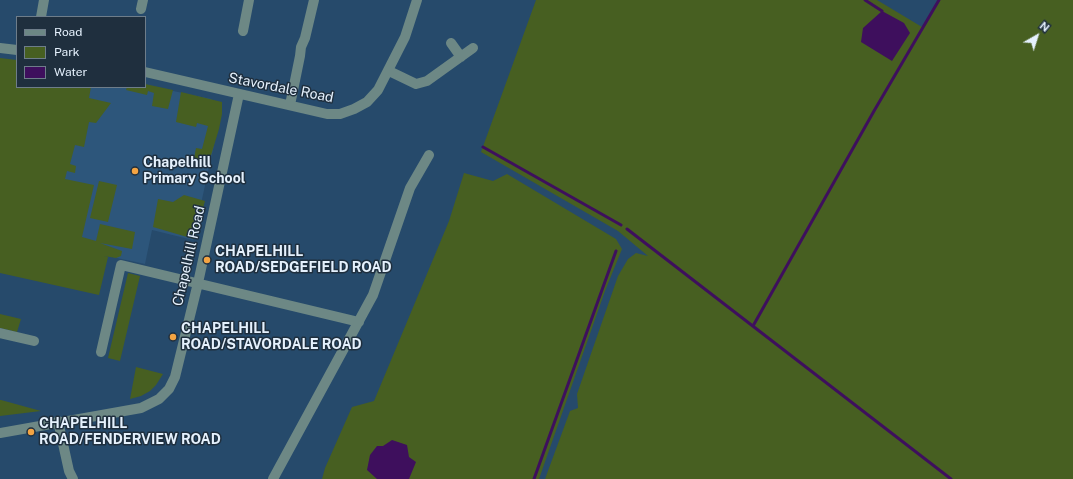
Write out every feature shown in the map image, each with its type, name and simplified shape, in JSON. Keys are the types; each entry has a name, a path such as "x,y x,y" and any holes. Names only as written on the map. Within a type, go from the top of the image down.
{"street":[{"path":"41,16 44,0"},
{"path":"243,31 249,0"},
{"path":"290,105 301,47 305,38 314,0"},
{"name":"Stavordale Road","path":"146,72 328,114 340,114 354,110 367,102 378,90 405,37 418,0"},
{"path":"451,43 461,57"},
{"path":"0,48 16,50"},
{"path":"389,71 416,84 427,81 473,48"},
{"name":"Chapelhill Road","path":"0,433 141,408 159,399 169,389 175,377 198,283 239,94"},
{"path":"273,479 373,295 410,188 429,155"},
{"path":"101,352 121,265 359,322"},
{"path":"0,333 34,341"},
{"path":"58,422 69,471 73,479"}],"shaded area":[{"name":"Chapelhill Primary School","path":"0,60 16,85 16,88 146,88 146,85 211,99 221,113 193,240 152,230 145,264 47,243"}],"green space":[{"path":"536,0 877,0 922,27 940,0 1073,0 1073,479 545,479 570,411 578,408 577,394 618,276 628,259 636,253 648,256 618,231 481,152"},
{"path":"0,58 16,60 16,88 91,88 89,98 111,103 96,123 89,122 84,147 75,145 70,164 76,166 75,173 67,171 65,179 94,185 82,237 96,241 100,224 135,232 132,249 100,243 122,251 121,256 116,258 104,256 108,257 99,295 0,273"},
{"path":"146,84 173,90 168,109 152,106 154,93 148,91 147,95 126,90 127,88 146,88"},
{"path":"181,92 222,102 222,114 219,129 209,162 194,158 196,148 202,149 208,126 197,123 196,127 176,122"},
{"path":"464,173 493,181 507,174 616,239 622,249 605,291 539,479 322,479 325,468 352,407 374,401 449,221"},
{"path":"99,181 117,185 108,222 90,218"},
{"path":"184,195 205,201 194,239 153,227 158,199 173,202"},
{"path":"128,273 140,276 120,361 108,358"},
{"path":"0,314 21,319 17,332 0,328"},
{"path":"136,367 163,374 150,391 141,396 130,399"},
{"path":"1,400 41,411 0,416"}],"water":[{"path":"882,11 904,23 910,33 892,61 861,42 863,28"},
{"path":"392,440 407,445 409,457 416,462 409,479 377,479 367,470 370,455 377,446 383,446"}],"waterway":[{"path":"865,0 882,11"},
{"path":"753,326 874,111 939,0"},
{"path":"483,147 621,225"},
{"path":"627,229 951,479"},
{"path":"534,479 616,251"}],"place":[{"name":"Chapelhill Primary School","path":"135,171"},
{"name":"CHAPELHILL ROAD/SEDGEFIELD ROAD","path":"207,260"},
{"name":"CHAPELHILL ROAD/STAVORDALE ROAD","path":"173,337"},
{"name":"CHAPELHILL ROAD/FENDERVIEW ROAD","path":"31,432"}]}
